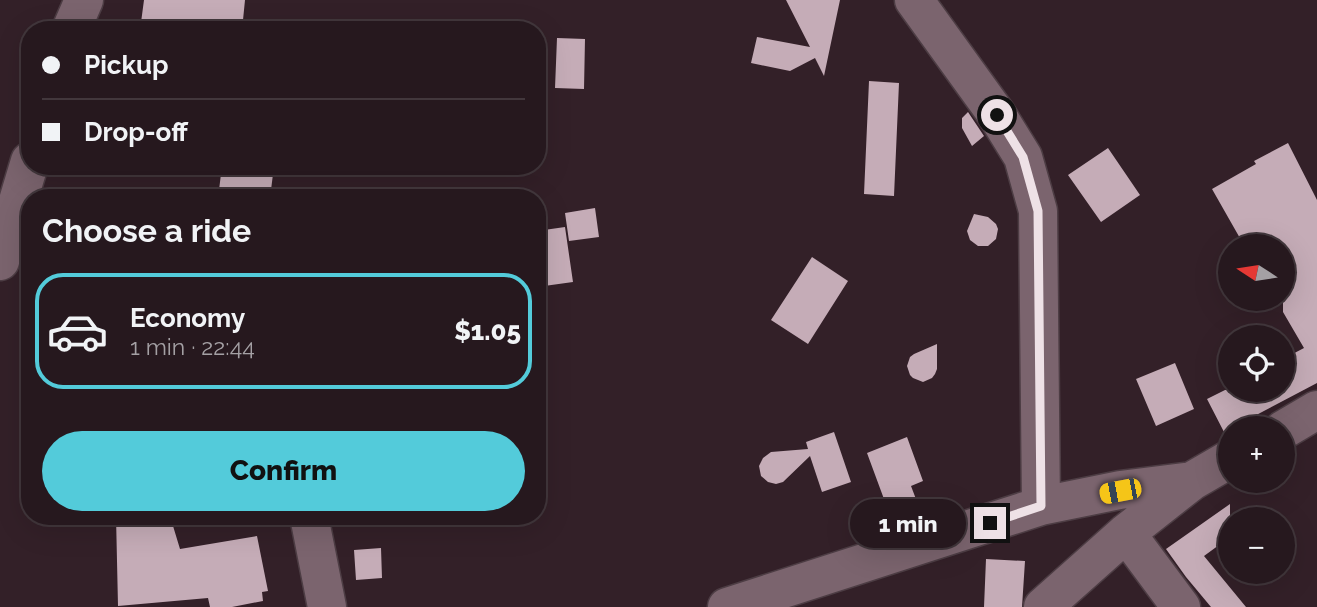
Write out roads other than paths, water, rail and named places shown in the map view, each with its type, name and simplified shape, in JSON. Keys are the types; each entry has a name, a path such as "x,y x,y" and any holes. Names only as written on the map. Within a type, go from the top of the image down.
{"street":[{"path":"75,21 84,0"},
{"path":"914,0 997,115 1023,157 1038,211 1041,506"},
{"path":"0,261 21,191"},
{"path":"1295,423 1317,410"},
{"path":"1042,607 1126,533 1192,481 1218,466"},
{"path":"727,607 1041,506 1192,481"},
{"path":"311,525 327,607"},
{"path":"1126,533 1181,607"}]}
